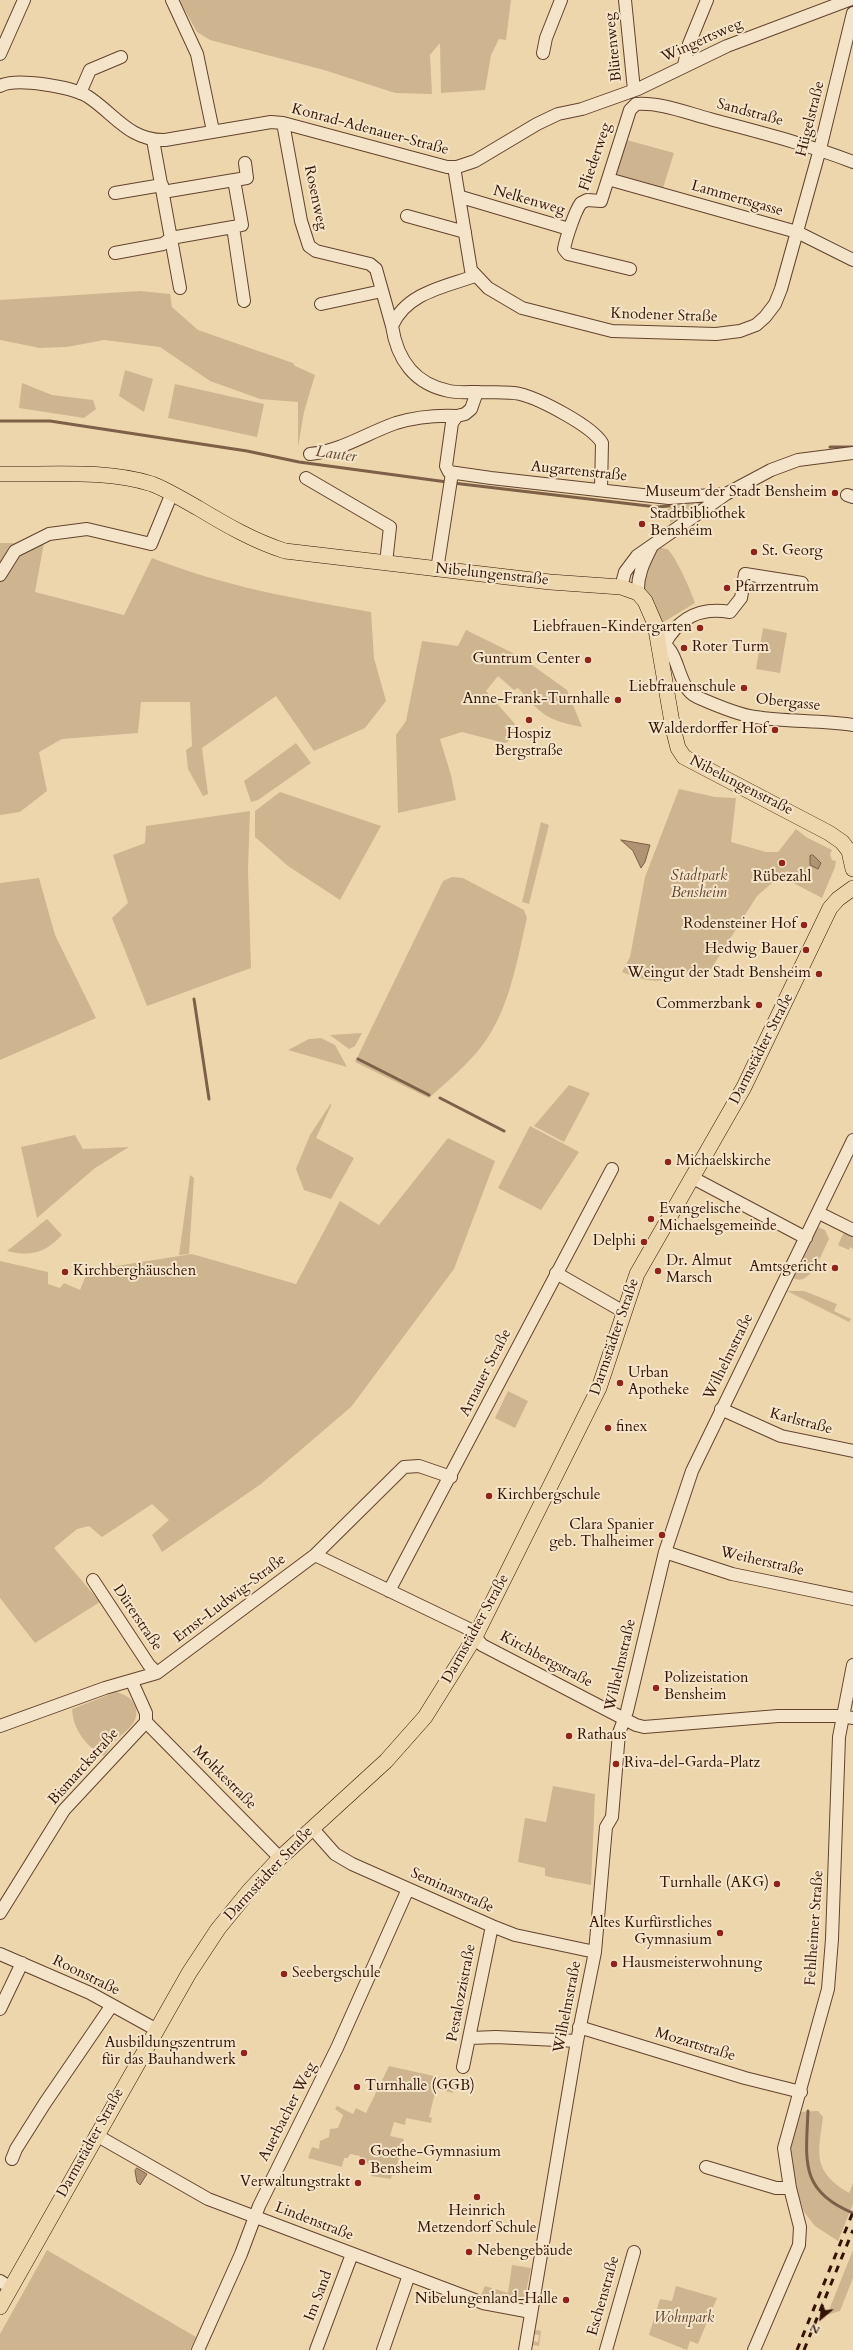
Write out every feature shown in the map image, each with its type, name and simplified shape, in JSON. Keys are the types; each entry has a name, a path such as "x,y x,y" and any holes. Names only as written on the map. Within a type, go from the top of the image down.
{"main road":[{"name":"Nibelungenstraße","path":"0,474 92,475 152,484 172,493 265,544 303,554 550,582 621,587 638,593 645,601 662,645 673,728 678,748 684,756 829,832 852,853 853,869"},
{"name":"Darmstädter Straße","path":"0,2307 5,2284 96,2135 189,1973 218,1929 280,1858 386,1761 425,1717 475,1637 599,1388 637,1274 747,1081 830,908 838,898 853,888"}],"street":[{"path":"0,54 24,0"},
{"path":"172,0 197,54 213,131"},
{"path":"543,53 546,38 561,0"},
{"name":"Blütenweg","path":"625,0 634,90"},
{"path":"684,65 689,44 707,0"},
{"name":"Wingertsweg","path":"568,111 582,109 634,90 684,65 727,46 849,0"},
{"name":"Hügelstraße","path":"797,232 820,149 853,13"},
{"path":"80,93 90,70 121,57"},
{"name":"Konrad-Adenauer-Straße","path":"1,81 27,82 80,93 93,100 131,132 153,140 165,140 271,122 283,123 447,168 475,161 537,124 568,111"},
{"name":"Sandstraße","path":"636,104 653,104 820,149 853,162"},
{"name":"Fliederweg","path":"569,229 573,225 581,203 587,200 601,202 630,110 636,104"},
{"name":"Rosenweg","path":"283,123 302,221 309,246 316,251 370,264 376,269 405,365 415,376 427,383 449,391 521,394 569,416 596,436 602,443 601,489"},
{"path":"153,140 180,288"},
{"path":"116,193 248,178 245,163"},
{"path":"392,326 402,308 416,298 474,276 469,264 461,197 454,167"},
{"name":"Lammertsgasse","path":"608,179 797,232 853,260"},
{"path":"115,253 163,244 170,238 242,225 234,180"},
{"name":"Nelkenweg","path":"461,197 569,229 565,252 630,269"},
{"path":"407,216 464,232"},
{"path":"233,227 244,301"},
{"name":"Knodener Straße","path":"474,276 488,288 522,308 602,329 727,334 756,325 773,308 781,289 797,232"},
{"path":"320,304 382,291"},
{"path":"310,454 327,452 395,424 421,417 457,416 465,414 471,409 473,392"},
{"path":"437,570 451,479 446,466 450,430 452,423 457,416"},
{"path":"621,587 625,572 636,556 726,494 771,470 798,460 853,453"},
{"path":"306,478 390,527 386,563"},
{"name":"Augartenstraße","path":"451,479 601,489 670,498 726,494"},
{"path":"0,576 15,551 50,534 87,529 151,544 172,493"},
{"path":"638,593 637,580 641,567 652,545"},
{"path":"662,645 669,636 696,613 714,610 730,612 741,598 745,574 802,583"},
{"name":"Obergasse","path":"662,645 673,654 681,679 690,694 753,717 853,725"},
{"name":"Wilhelmstraße","path":"526,2350 531,2312 579,2027 595,1952 606,1826 612,1817 619,1733 624,1720 665,1552 692,1471 819,1213 853,1140"},
{"name":"Arnauer Straße","path":"389,1591 451,1477 556,1273 612,1169"},
{"path":"693,1178 806,1238"},
{"path":"819,1213 853,1230"},
{"path":"556,1273 624,1312"},
{"name":"Karlstraße","path":"722,1409 767,1431 781,1436 853,1451"},
{"name":"Ernst-Ludwig-Straße","path":"0,1726 106,1688 132,1682 157,1673 315,1555 404,1467 411,1465 427,1468 451,1477"},
{"name":"Weiherstraße","path":"665,1552 732,1574 853,1599"},
{"name":"Kirchbergstraße","path":"315,1555 469,1629 482,1645 624,1720 644,1727 778,1716 847,1717"},
{"name":"Dürerstraße","path":"92,1580 149,1665 157,1673"},
{"name":"Fehlheimer Straße","path":"754,2350 799,2245 800,2227 790,2188 784,2148 801,2092 828,1989 832,1940 838,1760 847,1717 853,1665"},
{"path":"132,1682 146,1713 146,1722"},
{"name":"Moltkestraße","path":"146,1722 280,1858"},
{"name":"Bismarckstraße","path":"0,1913 64,1810 146,1722"},
{"name":"Seminarstraße","path":"312,1828 335,1854 352,1864 492,1926 515,1935 595,1952"},
{"name":"Auerbacher Weg","path":"198,2350 241,2254 255,2217 337,2048 408,1889"},
{"name":"Pestalozzistraße","path":"463,2067 492,1926"},
{"name":"Roonstraße","path":"0,1954 112,2005 157,2030"},
{"path":"0,2009 22,1963"},
{"path":"12,2159 16,2149 45,2103 112,2005"},
{"name":"Mozartstraße","path":"579,2027 745,2078 801,2092"},
{"path":"470,2038 496,2037 577,2041"},
{"name":"Lindenstraße","path":"96,2135 208,2199 483,2303 531,2312"},
{"path":"706,2167 776,2188 790,2188"},
{"name":"Eschenstraße","path":"606,2350 634,2252"},
{"name":"Im Sand","path":"316,2350 352,2254"},
{"path":"383,2350 409,2275"}],"green space":[{"path":"179,0 511,0 506,40 499,39 491,55 485,90 441,93 440,43 430,55 432,94 395,93 324,70 210,40 197,32"},
{"path":"623,139 674,153 663,188 615,175"},
{"path":"140,291 170,294 172,307 198,330 293,363 295,366 315,375 304,412 298,447 298,402 260,399 210,381 160,347 104,340 67,347 40,348 0,340 0,300"},
{"path":"125,370 153,379 144,412 119,396"},
{"path":"22,383 52,395 93,400 96,409 84,418 19,408"},
{"path":"175,384 264,404 257,437 168,418"},
{"path":"711,497 686,513 686,502"},
{"path":"685,502 684,514 670,523 670,512 660,513 670,508 669,503"},
{"path":"0,543 44,543 35,592 124,615 152,558 179,568 260,591 371,612 374,658 386,701 365,728 314,751 276,696 202,748 208,794 203,796 188,769 186,750 192,746 190,702 141,702 138,733 62,739 39,752 47,791 20,812 0,815"},
{"path":"657,547 667,549 670,552 679,566 695,603 662,623 642,582 644,565"},
{"path":"763,628 787,633 780,673 756,669"},
{"path":"466,630 521,657 567,690 582,727 552,719 539,710 518,688 514,690 498,676 486,691 515,724 508,742 504,743 462,732 440,739 451,775 456,800 398,813 396,735 406,721 422,641 458,646"},
{"path":"296,743 311,763 258,800 251,802 244,781"},
{"name":"Stadtpark Bensheim","path":"679,789 715,797 736,798 731,842 766,852 778,852 796,829 806,837 832,850 830,854 832,860 836,861 822,898 780,876 757,896 706,977 691,970 665,980 649,980 622,972 630,957 645,877"},
{"path":"280,792 381,826 340,900 288,866 255,837 255,811"},
{"path":"250,811 248,870 251,968 147,1006 112,918 128,903 113,855 145,843 146,826"},
{"path":"541,822 549,825 529,904 522,902"},
{"path":"452,877 463,878 524,910 527,918 509,992 490,1034 477,1052 462,1068 429,1098 355,1062 443,881"},
{"path":"39,878 55,935 96,1018 0,1060 0,883"},
{"path":"362,1033 355,1046 349,1049 330,1035"},
{"path":"321,1038 335,1045 347,1067 288,1050 309,1039"},
{"path":"569,1085 590,1093 564,1142 534,1126"},
{"path":"331,1103 316,1138 354,1158 331,1199 304,1190 296,1169 310,1135"},
{"path":"530,1126 579,1152 541,1210 498,1188"},
{"path":"75,1135 83,1149 129,1147 95,1168 37,1218 21,1147"},
{"path":"448,1138 495,1161 454,1269 351,1407 261,1484 162,1552 152,1535 169,1520 152,1504 102,1537 89,1526 77,1529 54,1548 100,1602 35,1643 0,1598 0,1261 48,1272 48,1284 60,1288 64,1283 80,1290 86,1275 103,1268 192,1254 296,1284 340,1201 379,1225"},
{"path":"190,1175 194,1178 189,1254 179,1255"},
{"path":"47,1219 62,1235 50,1246 37,1252 23,1254 7,1251"},
{"path":"818,1227 825,1230 829,1239 815,1268 810,1274 798,1280 792,1277 813,1233"},
{"path":"848,1233 853,1236 853,1249 850,1247 849,1250 838,1245 843,1234"},
{"path":"787,1291 804,1291 837,1304 834,1311 851,1319 849,1322"},
{"path":"508,1391 528,1401 515,1428 495,1418"},
{"path":"116,1692 125,1695 132,1701 135,1706 135,1719 133,1724 115,1741 104,1756 92,1748 82,1737 75,1724 72,1709"},
{"path":"553,1786 595,1794 591,1885 545,1876 545,1868 518,1862 525,1818 546,1822"},
{"path":"389,2066 456,2081 453,2093 436,2089 429,2117 432,2118 431,2123 406,2118 405,2125 394,2122 390,2136 404,2139 394,2176 392,2175 391,2179 371,2176 373,2165 359,2161 360,2156 350,2154 348,2158 344,2158 342,2167 308,2158 312,2147 319,2149 320,2141 329,2137 330,2129 338,2128 343,2115 335,2109 337,2106 353,2114 356,2108 366,2113"},
{"path":"818,2111 823,2117 819,2152 823,2169 837,2185 849,2193 853,2183 853,2204 838,2241 815,2226 804,2212 798,2193 789,2148 799,2112"},
{"path":"47,2250 196,2337 190,2350 0,2350 0,2334"},
{"path":"853,2250 853,2278 840,2311 827,2315"},
{"path":"512,2265 531,2268 525,2296 516,2302 481,2295 485,2286 508,2293"},
{"name":"Wohnpark","path":"676,2286 717,2298 698,2344 690,2341 687,2350 649,2335 660,2299 672,2301"},
{"path":"534,2331 541,2331 539,2346 532,2345 533,2341 538,2342 539,2335 534,2334"}],"shaded area":[{"path":"621,840 650,845 645,862 641,868 633,851"},
{"path":"813,855 821,863 818,869 810,865 810,856"},
{"path":"137,2168 147,2174 140,2185 137,2182 135,2171"}],"waterway":[{"name":"Lauter","path":"0,421 50,421 247,451 299,462 447,482"},
{"name":"Lauter","path":"830,447 853,447"},
{"name":"Lauter","path":"453,483 657,507 669,506"},
{"path":"194,999 209,1099"},
{"path":"358,1059 429,1095"},
{"path":"440,1098 504,1131"},
{"path":"808,2111 807,2159 815,2184 823,2195 835,2204 853,2213"}],"railway":[{"path":"797,2350 853,2212"},
{"path":"804,2350 853,2230"}],"place":[{"name":"Museum der Stadt Bensheim","path":"835,493"},
{"name":"Stadtbibliothek Bensheim","path":"642,524"},
{"name":"St. Georg","path":"754,552"},
{"name":"Pfarrzentrum","path":"727,588"},
{"name":"Liebfrauen-Kindergarten","path":"700,628"},
{"name":"Roter Turm","path":"684,648"},
{"name":"Guntrum Center","path":"588,660"},
{"name":"Liebfrauenschule","path":"744,688"},
{"name":"Anne-Frank-Turnhalle","path":"618,700"},
{"name":"Hospiz Bergstraße","path":"529,720"},
{"name":"Walderdorffer Hof","path":"775,730"},
{"name":"Rübezahl","path":"782,863"},
{"name":"Rodensteiner Hof","path":"804,925"},
{"name":"Hedwig Bauer","path":"806,950"},
{"name":"Weingut der Stadt Bensheim","path":"819,974"},
{"name":"Commerzbank","path":"759,1005"},
{"name":"Michaelskirche","path":"668,1162"},
{"name":"Evangelische Michaelsgemeinde","path":"651,1219"},
{"name":"Delphi","path":"644,1242"},
{"name":"Amtsgericht","path":"835,1268"},
{"name":"Dr. Almut Marsch","path":"658,1271"},
{"name":"Kirchberghäuschen","path":"65,1272"},
{"name":"Urban Apotheke","path":"620,1383"},
{"name":"finex","path":"608,1428"},
{"name":"Kirchbergschule","path":"489,1496"},
{"name":"Clara Spanier geb. Thalheimer","path":"662,1535"},
{"name":"Polizeistation Bensheim","path":"656,1688"},
{"name":"Rathaus","path":"569,1736"},
{"name":"Riva-del-Garda-Platz","path":"616,1764"},
{"name":"Turnhalle (AKG)","path":"777,1884"},
{"name":"Altes Kurfürstliches Gymnasium","path":"720,1933"},
{"name":"Hausmeisterwohnung","path":"614,1964"},
{"name":"Seebergschule","path":"284,1974"},
{"name":"Ausbildungszentrum für das Bauhandwerk","path":"244,2053"},
{"name":"Turnhalle (GGB)","path":"357,2087"},
{"name":"Goethe-Gymnasium Bensheim","path":"362,2162"},
{"name":"Verwaltungstrakt","path":"358,2183"},
{"name":"Heinrich Metzendorf Schule","path":"477,2197"},
{"name":"Nebengebäude","path":"469,2252"},
{"name":"Nibelungenland-Halle","path":"566,2300"}]}
